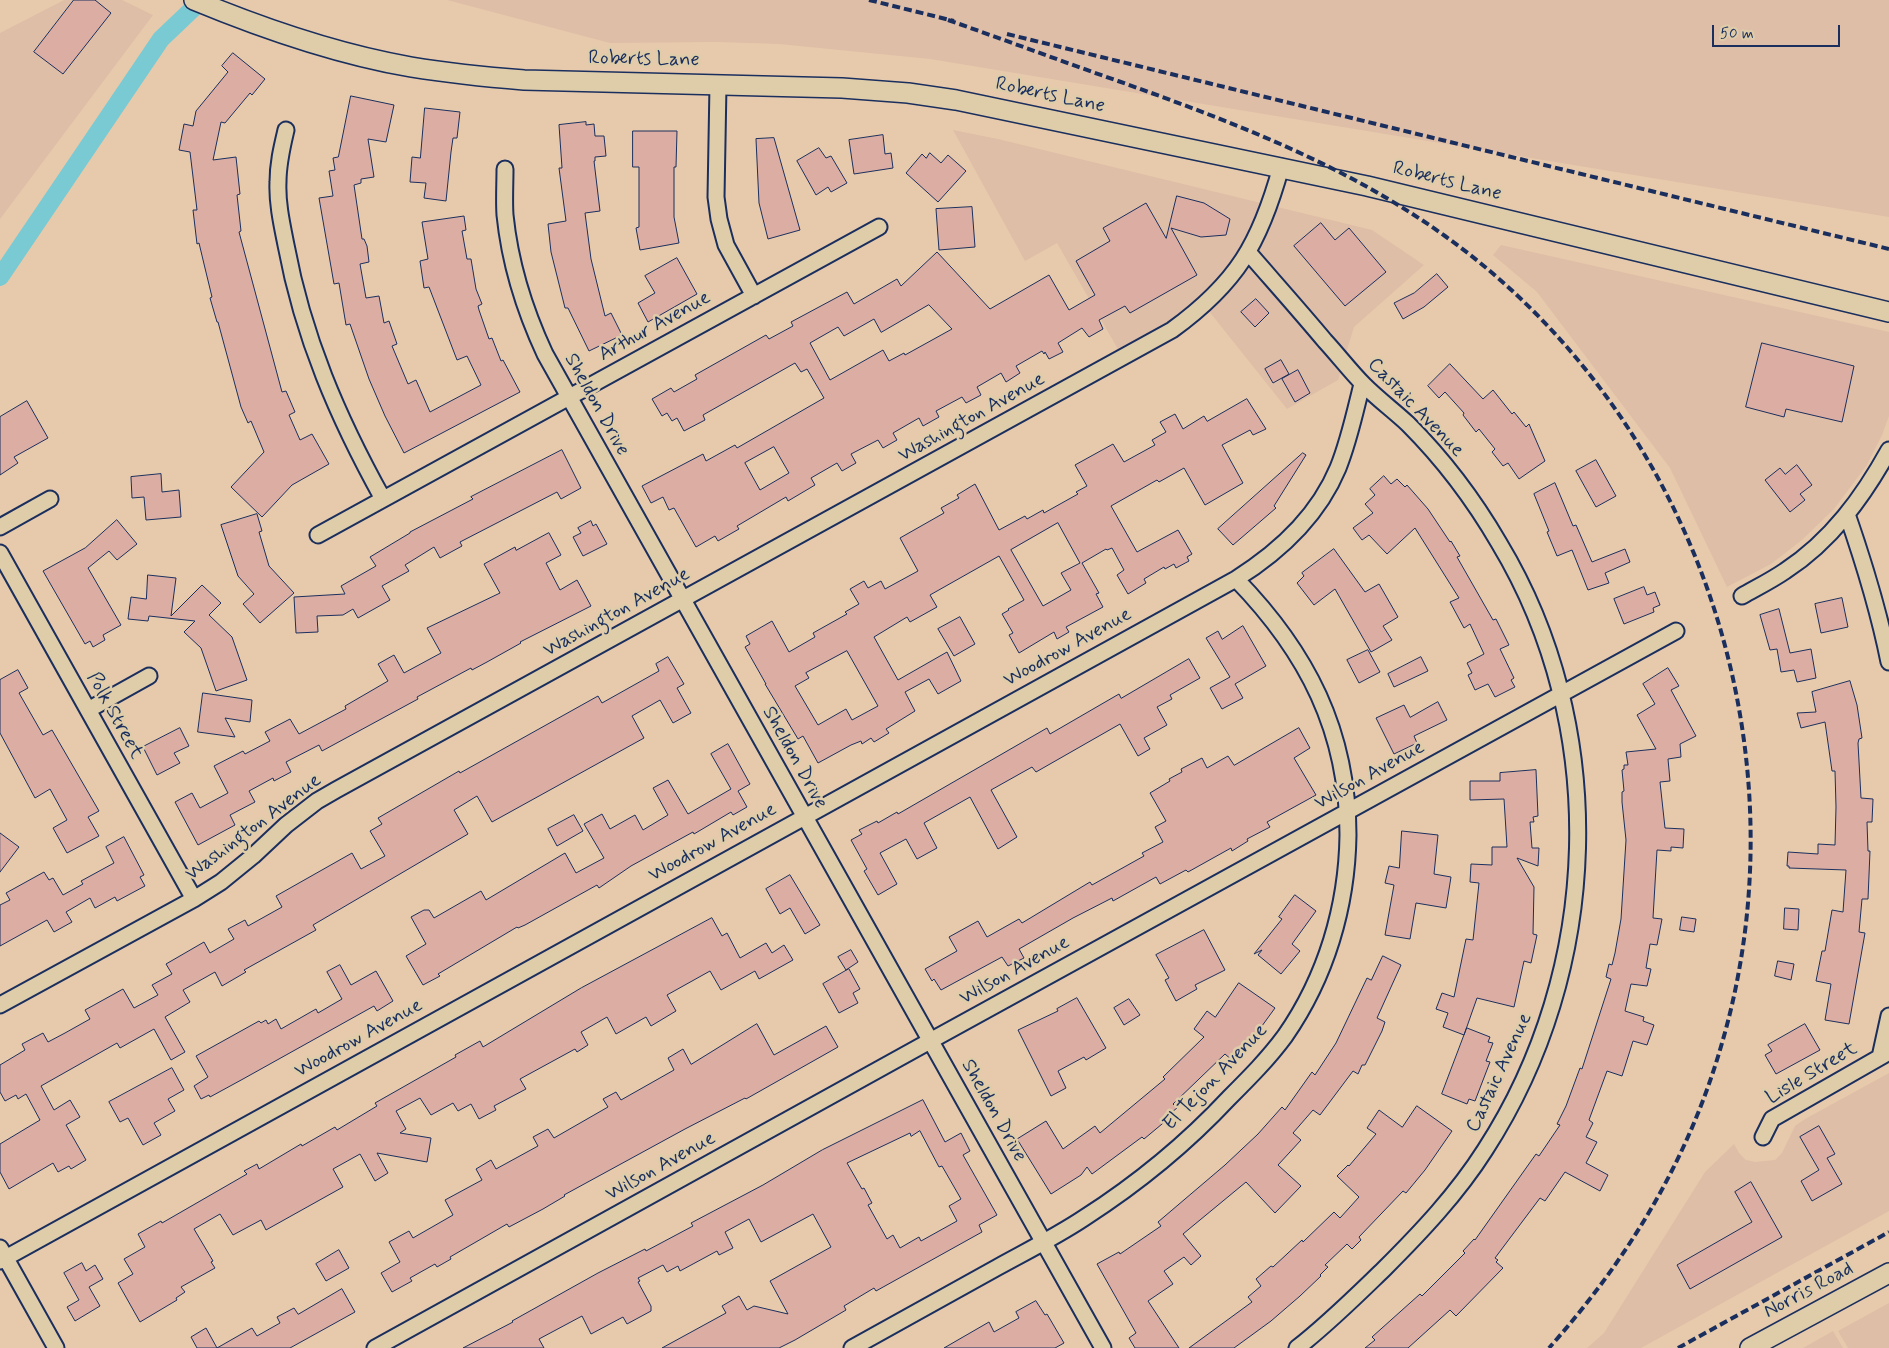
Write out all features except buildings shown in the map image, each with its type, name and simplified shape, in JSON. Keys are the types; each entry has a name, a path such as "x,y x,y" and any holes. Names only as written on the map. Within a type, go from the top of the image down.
{"street":[{"name":"Roberts Lane","path":"194,0 284,34 346,53 475,76 524,80 842,88 908,93 956,100 1281,167 1889,312"},
{"path":"718,85 716,197 719,219 726,244 754,296"},
{"path":"286,130 280,156 278,191 280,214 302,315 318,364 338,412 383,499"},
{"path":"1248,252 1263,223 1281,167"},
{"name":"Sheldon Drive","path":"505,169 505,214 510,251 519,289 545,354 1103,1348"},
{"name":"Arthur Avenue","path":"318,535 879,227"},
{"name":"Castaic Avenue","path":"1248,252 1362,384 1408,424 1442,462 1473,501 1500,544 1524,589 1546,645 1561,694 1568,724 1575,774 1578,824 1577,875 1573,915 1564,965 1550,1013 1533,1060 1507,1114 1486,1150 1456,1191 1423,1229 1352,1301 1298,1348"},
{"name":"Washington Avenue","path":"0,1005 194,899 221,882 253,856 286,824 317,801 1172,330 1198,311 1219,291 1248,252"},
{"name":"Woodrow Avenue","path":"2,1256 1236,579 1260,564 1283,545 1305,522 1324,495 1337,470 1348,439 1362,384"},
{"path":"1742,596 1786,571 1816,547 1847,514 1870,484 1889,450"},
{"path":"0,527 50,499"},
{"path":"1847,514 1885,626 1889,662"},
{"name":"Polk Street","path":"0,553 194,899"},
{"name":"El Tejon Avenue","path":"852,1348 1044,1242 1126,1190 1166,1158 1238,1090 1285,1036 1304,1005 1320,972 1335,932 1343,896 1348,860 1348,811 1343,773 1334,737 1320,697 1304,664 1281,629 1262,605 1236,579"},
{"name":"Wilson Avenue","path":"375,1348 1676,631"},
{"path":"88,710 149,676"},
{"path":"1884,1055 1889,1016"},
{"name":"Lisle Street","path":"1763,1137 1772,1119 1884,1055"},
{"path":"2,1256 56,1348"},
{"name":"Norris Road","path":"1750,1348 1889,1273"}],"shaded area":[{"path":"64,0 122,0 153,15 0,219 0,33"},
{"path":"447,0 1889,0 1889,217 930,59 779,44 718,42 610,43"},
{"path":"953,130 998,139 1372,230 1424,265 1354,327 1338,380 1287,409 1200,300 1177,318 1119,351 1057,243 1025,261"},
{"path":"1501,245 1889,332 1889,416 1867,465 1834,509 1802,540 1771,564 1727,587 1670,468 1537,292 1493,255"},
{"path":"1889,1073 1889,1211 1641,1348 1587,1348 1604,1333 1705,1172 1734,1144 1746,1160 1755,1162 1775,1160 1782,1153 1795,1126"},
{"path":"1889,1303 1889,1348 1848,1348 1838,1331"},
{"path":"1833,1331 1843,1348 1803,1348"}],"waterway":[{"path":"0,277 161,39 202,0"}],"railway":[{"path":"869,0 954,21"},
{"path":"948,20 1246,129 1328,167 1407,211 1445,236 1532,310 1606,396 1666,492 1710,596 1738,705 1750,817 1745,931 1722,1043 1708,1086 1674,1167 1630,1243 1605,1279 1549,1348"},
{"path":"1007,34 1889,249"},
{"path":"1678,1348 1889,1232"}]}
